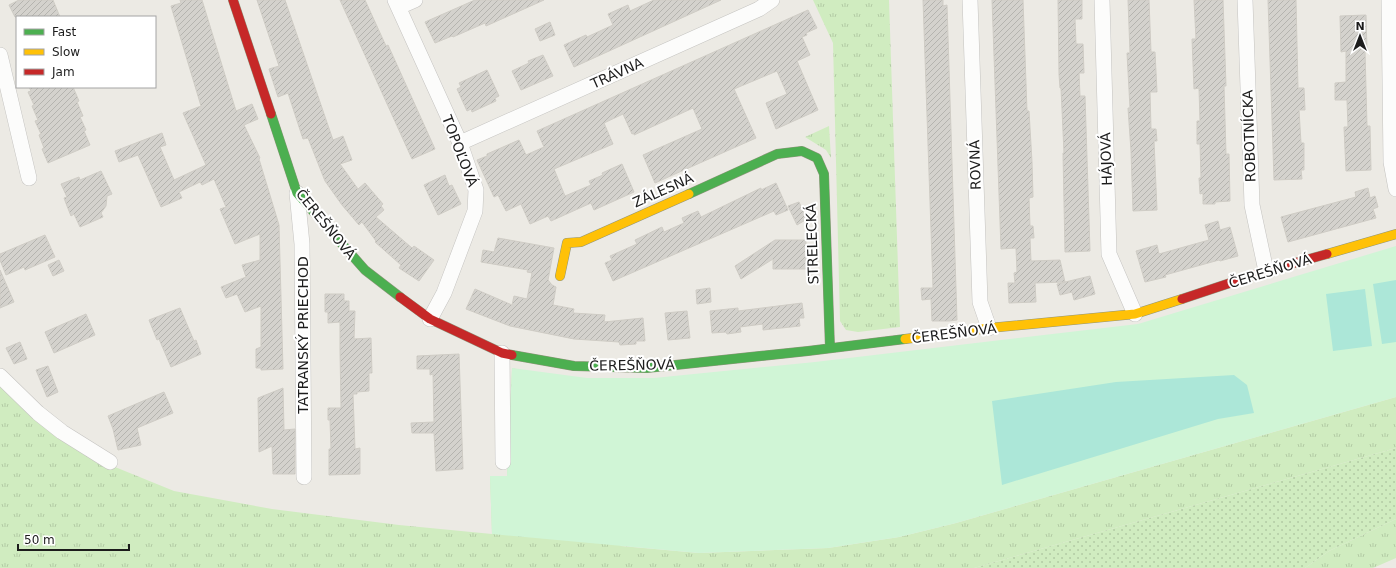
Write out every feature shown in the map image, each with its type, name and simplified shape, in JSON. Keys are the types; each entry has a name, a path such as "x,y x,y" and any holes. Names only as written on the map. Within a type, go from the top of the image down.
{"street":[{"name":"ČEREŠŇOVÁ","path":"233,0 297,193 365,270 430,319 502,353 574,366 647,368 830,348 989,328 1135,314 1266,271 1396,234"},
{"name":"TOPOĽOVÁ","path":"415,0 397,4 460,143 476,190 475,211 444,292 430,319"},
{"name":"TRÁVNA","path":"460,143 760,9 772,0"},
{"name":"ROVNÁ","path":"970,0 980,302 989,328"},
{"name":"HÁJOVÁ","path":"1102,0 1109,254 1135,314"},
{"name":"ROBOTNÍCKA","path":"1245,0 1252,205 1266,271"},
{"path":"1389,0 1391,162 1396,189"},
{"path":"0,55 29,178"},
{"name":"ZÁLESNÁ","path":"560,276 567,243 581,242 777,154 802,151"},
{"name":"STRELECKÁ","path":"802,151 817,158 824,174 830,348"},
{"name":"TATRANSKÝ PRIECHOD","path":"297,193 302,244 304,477"},
{"path":"502,353 503,462"},
{"path":"0,376 38,413 56,427 110,462"}],"green space":[{"path":"813,0 889,0 900,327 858,332 846,330 840,321 833,43"},
{"path":"829,126 831,158 826,150 805,137"},
{"path":"1396,246 1396,397 956,523 899,537 828,548 699,553 492,534 490,476 507,476 512,368 587,378 654,378 815,362 1138,324"},
{"path":"512,368 553,377 621,546 699,553 828,548 899,537 956,523 1396,397 1396,448 974,568 0,568 0,379 115,467 174,491 272,509 399,525 492,534 490,476 507,476"},
{"path":"1396,448 1396,519 1329,551 1305,568 974,568"},
{"path":"1396,519 1396,558 1373,568 1305,568 1329,551"}],"shaded area":[{"path":"1396,280 1396,342 1382,344 1373,284"},
{"path":"1365,289 1372,346 1333,351 1326,294"},
{"path":"1234,375 1247,385 1254,413 1218,419 1002,485 992,401 1116,382"}],"building":[{"path":"19,0 53,0 60,16 15,17 9,5"},
{"path":"180,0 202,0 236,111 252,104 258,119 244,125 260,158 259,159 279,225 283,369 261,370 261,368 256,368 256,349 261,347 261,306 245,312 237,294 226,298 221,287 246,277 242,265 260,260 260,234 235,244 220,209 226,207 214,179 202,185 200,182 179,192 182,198 161,207 138,155 119,162 115,151 162,133 166,145 160,147 174,180 206,165 183,113 201,106 171,6 181,3"},
{"path":"257,0 285,0 333,140 343,136 352,160 340,164 358,189 365,183 383,204 381,206 384,210 376,217 412,248 414,246 434,260 419,281 399,268 401,265 375,242 376,241 362,222 359,225 342,205 325,181 308,138 303,139 288,93 278,97 269,69 279,66"},
{"path":"340,0 365,0 386,46 388,45 435,149 412,159"},
{"path":"475,0 544,0 486,26 485,23 435,43 425,22"},
{"path":"654,0 721,0 574,67 564,45 586,35 587,37 613,25 608,14 628,5 630,11"},
{"path":"923,0 943,0 943,6 947,5 957,320 949,321 932,321 931,299 922,300 921,288 933,288"},
{"path":"992,0 1023,0 1027,111 1029,111 1032,162 1033,197 1029,198 1030,226 1033,226 1034,238 1030,238 1031,261 1060,260 1065,282 1035,283 1036,302 1009,303 1008,283 1015,283 1014,273 1017,272 1016,248 1001,249"},
{"path":"1058,0 1082,0 1082,19 1075,19 1076,44 1083,44 1084,73 1079,73 1080,96 1085,96 1090,251 1065,252 1064,153 1059,74"},
{"path":"1128,0 1149,0 1151,52 1155,52 1157,92 1150,92 1151,129 1156,129 1157,141 1154,141 1157,210 1133,211 1128,108 1130,108 1127,53 1130,53"},
{"path":"1194,0 1223,0 1226,86 1224,86 1226,154 1229,154 1230,201 1215,202 1215,204 1203,204 1203,193 1200,194 1200,144 1197,144 1197,121 1200,121 1199,88 1194,89 1192,39 1196,39"},
{"path":"1268,0 1296,0 1298,88 1304,88 1305,110 1299,110 1301,143 1304,143 1304,170 1301,170 1302,179 1274,180"},
{"path":"808,10 817,28 806,33 807,35 802,37 810,55 797,61 818,110 776,129 766,103 787,94 777,71 734,89 756,138 655,183 643,155 702,129 693,108 634,135 634,133 632,134 623,114 604,123 613,144 554,169 565,196 591,185 589,181 622,164 634,192 594,210 591,203 551,221 548,216 530,224 521,204 506,211 498,195 494,197 477,160 487,156 487,154 519,140 526,155 544,147 537,131"},
{"path":"1366,15 1367,51 1365,51 1367,126 1370,126 1371,170 1346,171 1344,127 1348,127 1347,100 1335,100 1335,83 1346,82 1346,51 1341,52 1340,16"},
{"path":"550,22 555,35 540,41 535,29"},
{"path":"543,55 553,76 521,90 512,71 529,63 528,61"},
{"path":"487,70 499,96 495,98 496,101 472,112 471,109 467,111 457,89 461,87 459,83"},
{"path":"30,88 73,88 83,116 80,117 86,130 84,131 90,145 48,163 42,149 44,148 39,135 41,134 35,121 38,120 32,106 34,105 28,92 31,91"},
{"path":"101,171 112,194 107,196 106,206 101,213 103,217 80,227 74,214 71,216 64,198 67,197 61,184 79,177 80,180"},
{"path":"445,175 449,186 452,185 461,204 438,215 424,185"},
{"path":"776,183 788,210 776,215 774,211 613,281 605,263 612,260 610,256 637,244 635,240 662,227 664,232 684,223 682,218 698,211 701,217 761,188 761,190"},
{"path":"1368,188 1370,198 1375,196 1378,207 1373,209 1376,218 1288,242 1281,217 1356,197 1355,192"},
{"path":"799,202 807,219 797,225 788,206"},
{"path":"1218,221 1220,230 1230,227 1238,256 1165,275 1166,277 1145,282 1136,251 1157,245 1159,254 1209,240 1205,225"},
{"path":"45,235 55,257 25,270 24,267 6,275 0,260 0,254"},
{"path":"498,238 554,248 548,280 556,287 553,305 574,309 573,313 605,315 604,322 643,318 645,341 636,341 636,344 620,345 619,342 574,339 510,326 466,309 475,289 512,305 514,296 527,299 532,273 527,272 528,270 481,262 483,250 494,252"},
{"path":"775,240 806,240 806,269 773,269 773,259 741,279 735,266"},
{"path":"59,260 64,271 53,276 48,265"},
{"path":"0,270 14,302 0,308"},
{"path":"1090,276 1095,294 1074,300 1072,292 1060,295 1057,284"},
{"path":"710,288 711,302 697,304 696,290"},
{"path":"325,294 344,294 344,301 349,301 349,311 355,311 354,339 371,338 372,373 369,373 369,391 357,392 357,394 353,394 355,449 360,448 360,474 329,475 329,449 331,449 328,408 341,408 340,322 328,323 328,312 325,312"},
{"path":"802,303 804,318 799,318 800,326 763,330 763,324 740,327 741,332 727,334 726,332 712,333 710,311 738,308 738,311"},
{"path":"180,308 194,341 196,340 201,354 171,367 159,339 157,340 149,320"},
{"path":"687,311 690,338 668,340 665,313"},
{"path":"86,314 95,335 54,353 45,332"},
{"path":"20,342 27,359 14,364 6,348"},
{"path":"459,354 463,469 436,471 434,433 412,433 411,423 434,422 433,374 430,375 430,369 417,369 417,356"},
{"path":"48,366 58,392 47,397 36,370"},
{"path":"283,388 284,430 295,429 295,474 273,474 272,446 259,452 258,398"},
{"path":"164,392 173,413 137,428 141,445 118,450 108,416"}],"traffic: fast":[{"path":"271,114 297,193 365,270 400,297"},
{"path":"689,194 777,154 802,151 817,158 824,174 830,348"},
{"path":"512,355 574,366 647,368 905,339"}],"traffic: slow":[{"path":"560,276 567,243 581,242 689,194"},
{"path":"1327,254 1396,234"},
{"path":"905,339 989,328 1135,314 1182,299"}],"traffic: jam":[{"path":"233,0 271,114"},
{"path":"1182,299 1266,271 1327,254"},
{"path":"400,297 430,319 502,353 512,355"}]}
